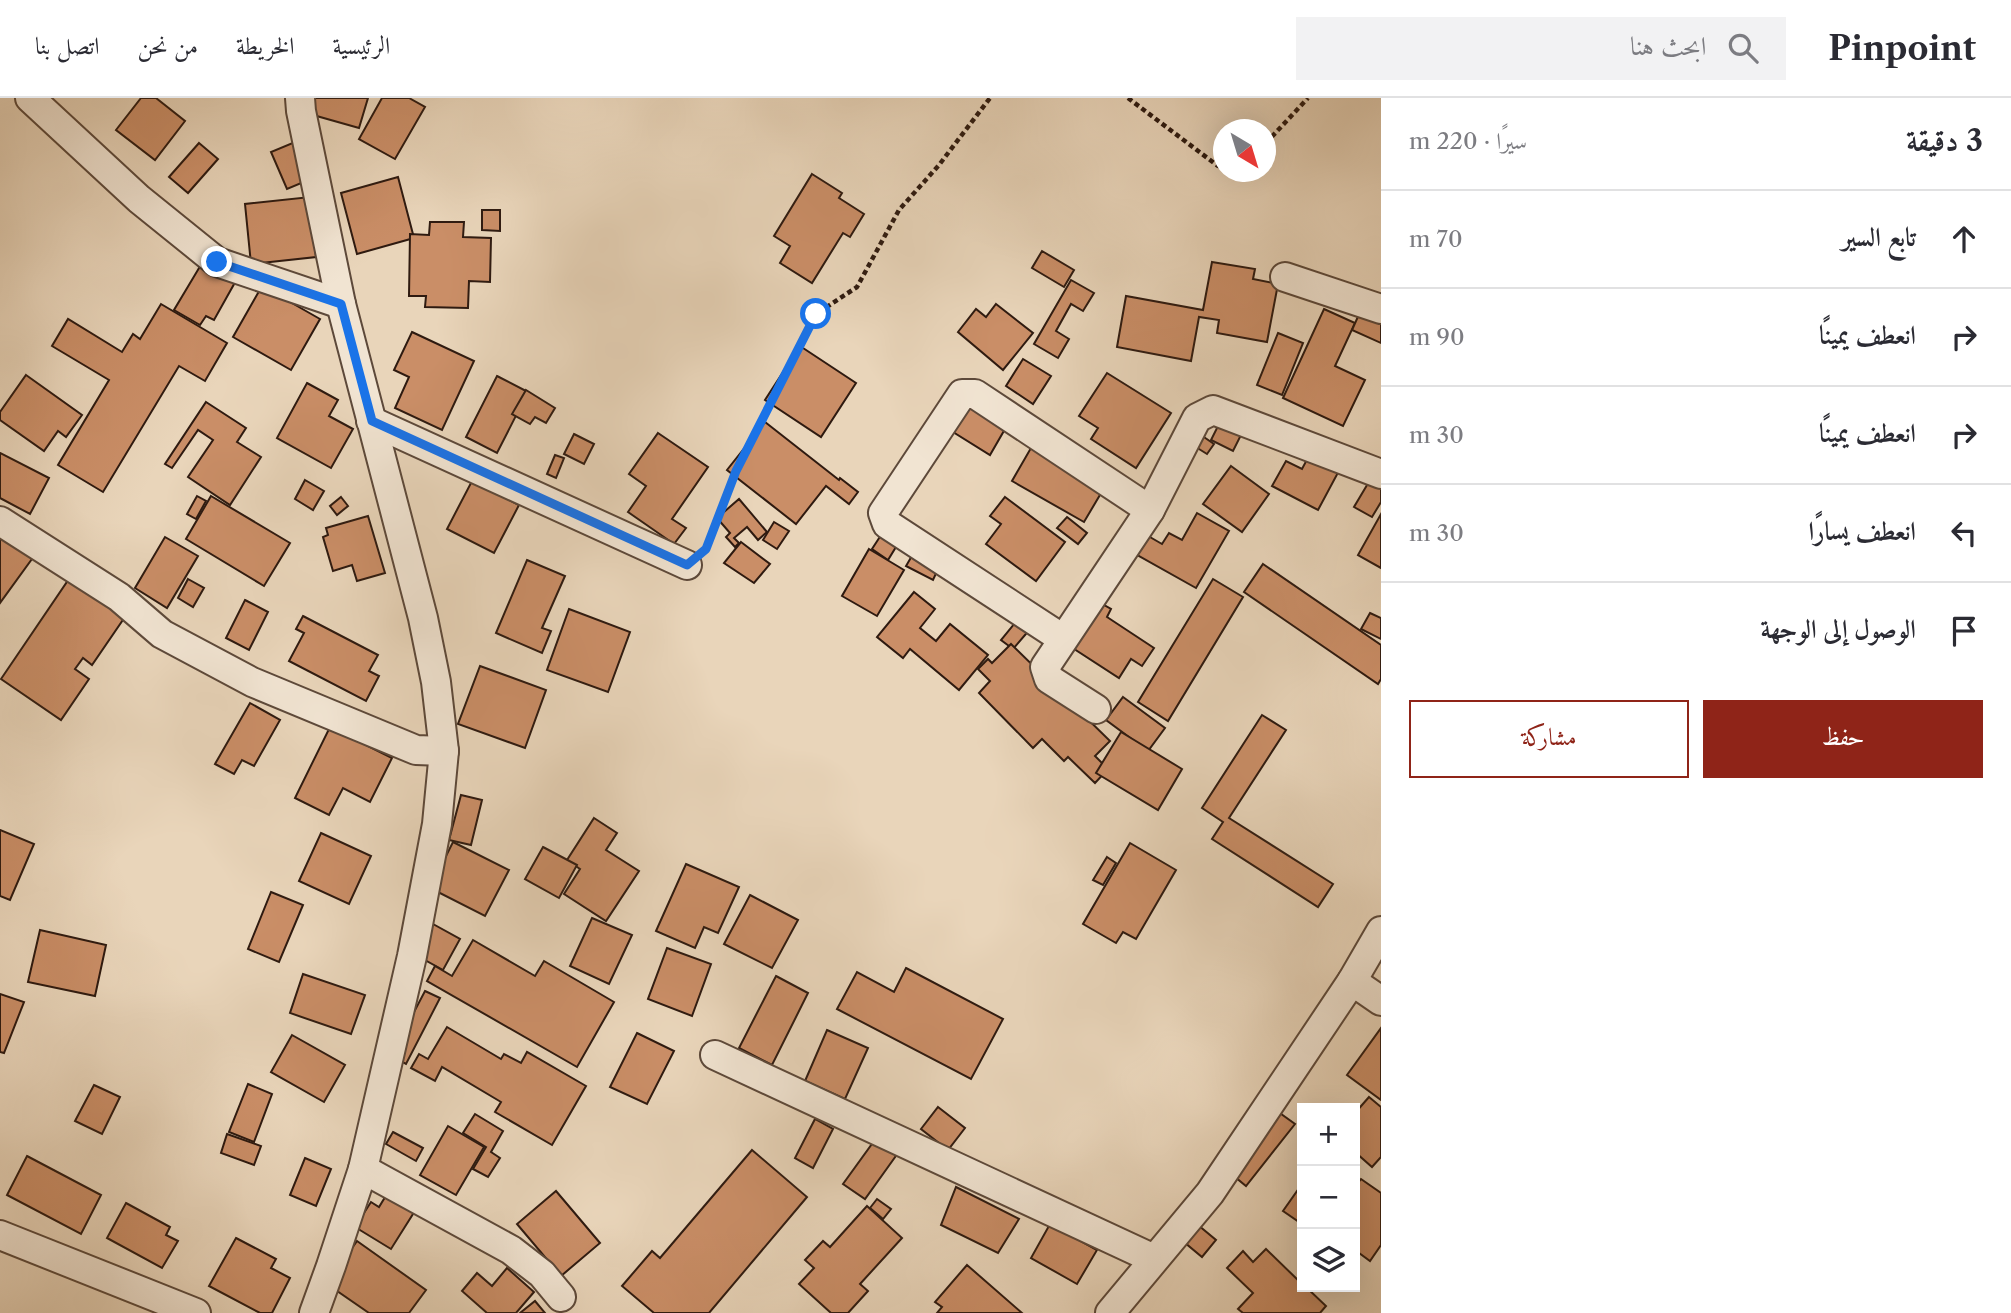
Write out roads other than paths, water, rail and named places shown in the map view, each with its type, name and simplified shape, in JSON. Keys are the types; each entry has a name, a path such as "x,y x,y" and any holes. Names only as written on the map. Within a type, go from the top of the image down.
{"street":[{"path":"30,98 139,199 217,262 341,304"},
{"path":"300,98 300,111 341,304 423,618 436,682 444,751 437,824 412,956 363,1169 314,1313"},
{"path":"1285,277 1381,309"},
{"path":"1063,639 887,524 883,513 962,394 975,394 1150,510"},
{"path":"1096,709 1049,678 1045,667 1150,510 1197,418 1213,410 1381,474"},
{"path":"372,421 687,565"},
{"path":"0,521 119,597 162,634 252,682 416,750 444,751"},
{"path":"1110,1313 1210,1193 1352,981 1381,931"},
{"path":"1352,981 1381,1001"},
{"path":"715,1055 1154,1259"},
{"path":"363,1169 512,1250 542,1274 561,1297"},
{"path":"0,1235 196,1313"}]}
